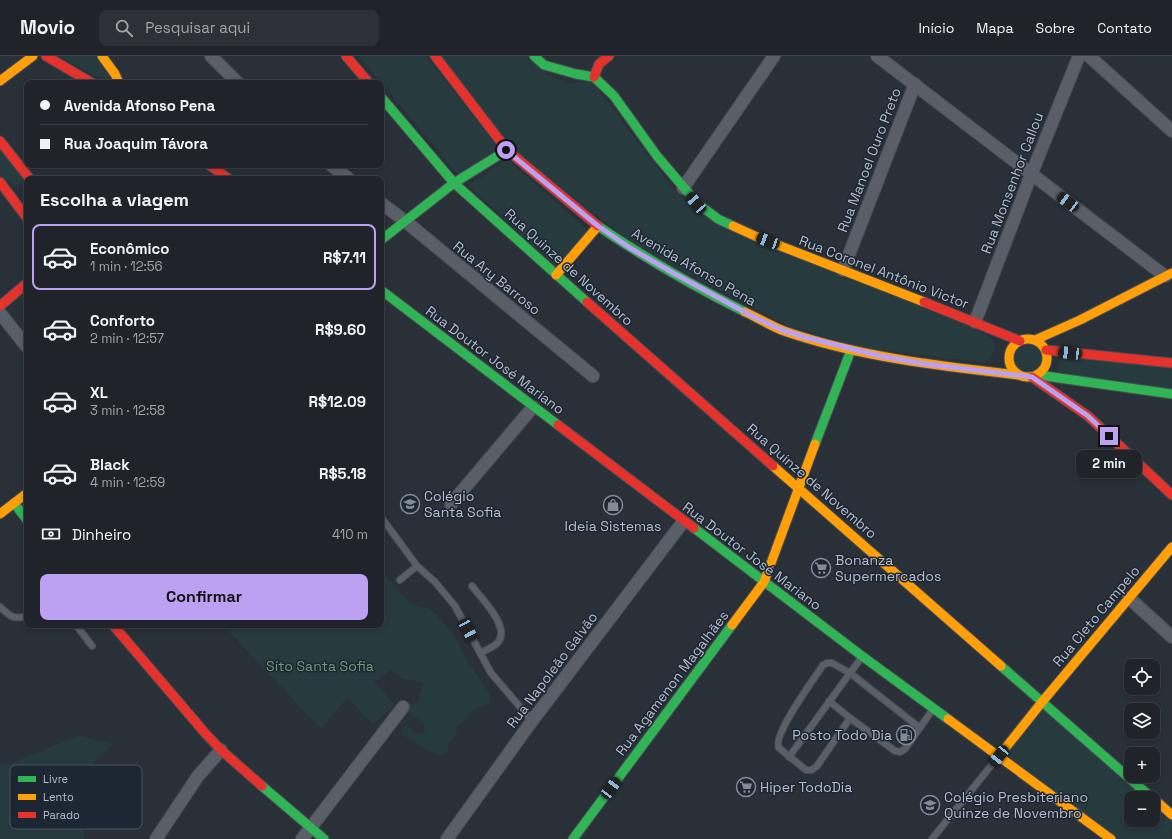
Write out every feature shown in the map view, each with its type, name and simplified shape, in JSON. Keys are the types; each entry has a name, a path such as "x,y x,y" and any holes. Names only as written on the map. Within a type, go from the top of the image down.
{"main road":[{"path":"0,72 22,56"},
{"path":"0,81 33,56"},
{"path":"46,56 87,80"},
{"path":"102,56 118,80"},
{"path":"347,56 367,80"},
{"name":"Avenida Afonso Pena","path":"435,56 506,150 598,226 630,248 675,274 752,316 782,330 804,337 851,350 926,364 1015,375"},
{"path":"534,56 544,65 576,74 594,77 595,60 609,56"},
{"name":"Rua Coronel Antônio Victor","path":"594,77 614,96 657,156 683,188 696,203 707,211 730,225 755,236 1020,341"},
{"name":"Rua Quinze de Novembro","path":"384,101 454,183 556,275 1145,791"},
{"path":"0,142 25,176"},
{"path":"384,238 454,183 506,150"},
{"path":"213,168 225,176"},
{"path":"0,182 11,190 24,210"},
{"path":"556,275 598,226"},
{"path":"1169,274 1080,320 1035,340 1020,341 1012,349 1009,361 1015,375 1052,378 1093,387 1172,394"},
{"path":"0,306 24,286"},
{"name":"Rua Doutor José Mariano","path":"384,292 683,522 1110,839"},
{"path":"1045,350 1058,341 1080,320"},
{"path":"1035,340 1043,346 1048,356 1046,367 1035,376"},
{"name":"Rua Agamenon Magalhães","path":"573,839 764,582 798,487 851,350"},
{"path":"1045,350 1172,363"},
{"path":"1035,376 1088,416 1172,495"},
{"path":"1088,403 1088,416"},
{"path":"0,514 24,495"},
{"path":"14,503 24,516"},
{"name":"Rua Cleto Campelo","path":"999,756 1042,702 1172,547"},
{"path":"116,628 191,718 221,750 324,839"},
{"name":"Rua Quinze de Novembro","path":"1160,804 1172,815"}],"street":[{"path":"211,56 235,80"},
{"path":"544,65 555,56"},
{"path":"683,188 774,56"},
{"path":"877,56 1031,175 1169,274"},
{"name":"Rua Monsenhor Callou","path":"975,322 1031,175 1079,56"},
{"path":"1089,56 1172,131"},
{"name":"Rua Manoel Ouro Preto","path":"843,270 915,84"},
{"path":"335,168 345,176"},
{"name":"Rua Ary Barroso","path":"384,205 594,376"},
{"path":"0,312 24,343"},
{"path":"450,504 534,407"},
{"name":"Rua Napoleão Galvão","path":"447,839 532,722 683,522"},
{"path":"1129,598 1172,637"},
{"path":"302,839 403,707"},
{"path":"156,839 198,776 221,750"}],"lane":[{"path":"384,521 417,566 435,582 455,606 491,673 532,722"},
{"path":"400,580 417,566"},
{"path":"472,586 494,614 500,624 501,632 499,640 493,646 480,653"},
{"path":"0,607 12,617 24,617"},
{"path":"78,628 92,646"},
{"path":"789,757 862,656"},
{"path":"850,718 817,766 812,770 806,770 789,757 779,748 777,744 791,713 823,665 832,662 850,673 920,728"},
{"path":"829,701 895,751 900,752 905,749 934,708"},
{"path":"932,839 999,756"}],"green space":[{"path":"59,56 100,56 114,80 103,80"},
{"path":"359,56 426,56 497,147 460,177 384,86 384,80 379,80"},
{"path":"440,56 528,56 549,74 568,84 591,80 677,194 979,331 994,340 995,350 985,363 861,347 788,326 638,248 511,148"},
{"path":"0,146 24,177 21,184 14,186 0,175"},
{"path":"507,159 590,232 555,266 469,186"},
{"path":"1024,344 1037,346 1042,353 1044,363 1036,373 1018,371 1014,363 1013,359 1015,352"},
{"path":"1059,352 1172,366 1172,393 1057,373 1060,361"},
{"name":"Síto Santa Sofia","path":"384,574 407,601 417,606 428,608 437,615 453,634 467,660 489,693 490,704 473,710 466,720 456,727 457,734 449,742 448,751 441,756 427,750 400,733 405,725 418,734 425,733 424,724 407,711 411,705 417,704 424,683 402,678 391,670 374,682 395,705 373,724 348,698 321,729 226,628 384,628"},
{"path":"1043,706 1124,776 1124,783 1132,783 1141,791 1124,791 1124,827 1160,827 1160,808 1172,818 1171,839 1115,839 1005,757"},
{"path":"77,736 113,744 91,765 10,765 10,829 82,829 84,839 0,839 0,763 3,767"}],"traffic: fast":[{"path":"534,56 544,65 576,74 594,77 614,96 657,156 697,203 718,219 733,226"},
{"path":"384,101 454,183 587,302"},
{"path":"384,238 454,183 507,150"},
{"path":"598,226 670,272 745,312"},
{"path":"384,292 558,425"},
{"path":"815,444 851,350"},
{"path":"1038,375 1172,394"},
{"path":"14,503 24,516"},
{"path":"694,528 862,656 948,719"},
{"path":"573,839 732,625"},
{"path":"1001,666 1144,791"},
{"path":"262,786 324,839"}],"traffic: slow":[{"path":"0,81 33,56"},
{"path":"102,56 118,80"},
{"path":"556,275 598,226"},
{"path":"733,226 924,302"},
{"path":"1035,340 1080,320 1172,273"},
{"path":"745,312 784,331 841,348 930,364 1019,375"},
{"path":"1024,339 1032,339 1039,342 1044,347 1047,358 1044,369 1039,374 1032,377 1024,377 1017,374 1012,369 1009,362 1009,354 1012,347 1017,342 1024,339"},
{"path":"732,625 764,582 815,444"},
{"path":"773,466 1001,666"},
{"path":"0,514 24,495"},
{"path":"999,756 1042,702 1172,547"},
{"path":"948,719 1111,839"},
{"path":"1160,804 1172,815"}],"traffic: jam":[{"path":"46,56 87,80"},
{"path":"346,56 366,80"},
{"path":"435,56 507,150 598,226"},
{"path":"594,77 599,64 609,56"},
{"path":"0,141 28,176"},
{"path":"213,168 225,176"},
{"path":"0,182 24,214"},
{"path":"0,306 24,286"},
{"path":"587,302 773,466"},
{"path":"924,302 1020,341"},
{"path":"1046,350 1172,363"},
{"path":"1032,377 1088,416 1172,495"},
{"path":"558,425 694,528"},
{"path":"116,628 205,733 221,750 262,786"}],"place":[{"name":"Colégio Santa Sofia","path":"410,504"},
{"name":"Ideia Sistemas","path":"613,505"},
{"name":"Bonanza Supermercados","path":"821,568"},
{"name":"Posto Todo Dia","path":"906,735"},
{"name":"Hiper TodoDia","path":"746,787"},
{"name":"Colégio Presbiteriano Quinze de Novembro","path":"930,805"}],"route":[{"path":"506,150 598,226 630,248 752,316 782,330 851,350 926,364 1032,377 1088,416 1109,436"}]}
